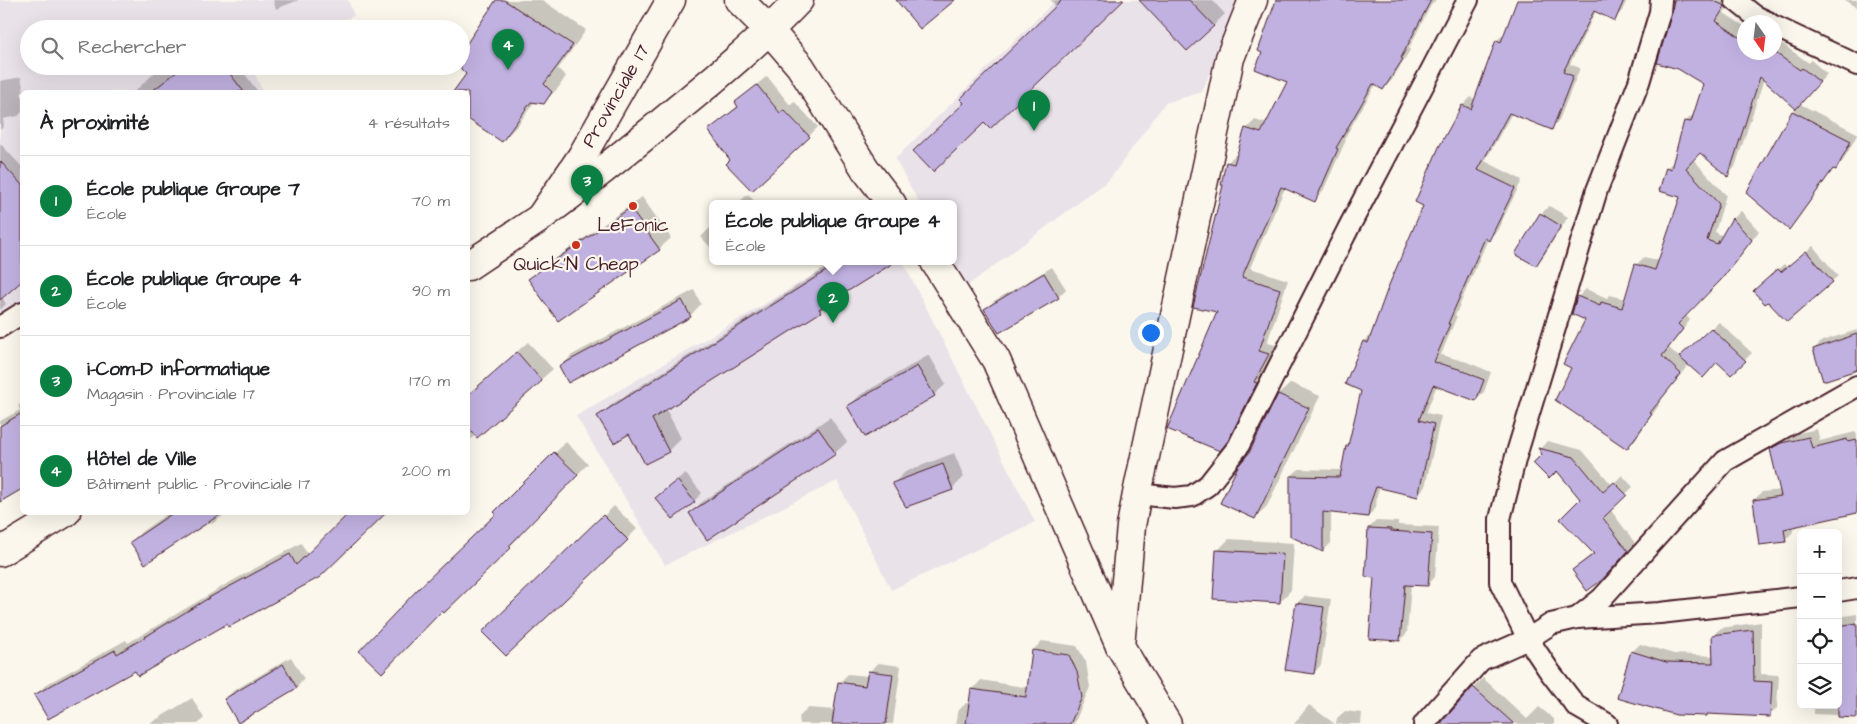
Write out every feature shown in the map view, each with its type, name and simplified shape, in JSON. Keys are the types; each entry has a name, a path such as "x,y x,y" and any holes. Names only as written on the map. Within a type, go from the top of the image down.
{"street":[{"name":"Provinciale 17","path":"470,265 540,218 582,156 671,0"},
{"path":"739,0 770,30 800,66 866,170 889,200"},
{"path":"540,218 588,183 770,30 799,0"},
{"path":"1120,646 1130,526 1230,58 1253,0"},
{"path":"1137,494 1175,498 1192,496 1208,485 1238,447 1349,227 1468,0"},
{"path":"1607,724 1576,706 1550,672 1528,638 1500,582 1500,519 1519,447 1594,199 1639,82 1660,12 1661,0"},
{"path":"1735,0 1754,15"},
{"path":"1782,30 1857,65"},
{"path":"937,265 996,360 1120,646 1167,724"},
{"path":"0,327 20,314"},
{"path":"1577,618 1602,598 1725,462 1857,386"},
{"path":"0,552 61,515"},
{"path":"1842,590 1857,588"},
{"path":"1424,724 1482,660 1528,638 1551,624 1577,618 1660,613 1797,597"}],"shaded area":[{"path":"0,0 348,0 354,16 341,20 20,20 20,75 255,75 262,90 20,90 20,308 0,320"},
{"path":"1056,0 1239,0 1202,92 1165,103 1109,180 967,286 955,265 957,265 957,200 918,200 895,159"},
{"path":"830,265 905,265 1035,522 891,590 837,481 665,565 576,416"}],"building":[{"path":"496,0 504,0 573,45 544,84 552,92 544,104 531,102 502,142 470,120 470,90 454,90 465,75 470,75 470,39"},
{"path":"896,0 955,0 920,29"},
{"path":"1062,0 1124,0 990,129 984,123 933,172 913,151 964,103 960,99"},
{"path":"1139,0 1189,0 1214,26 1187,51"},
{"path":"1276,0 1431,0 1401,58 1403,59 1383,90 1373,84 1336,148 1338,149 1315,202 1281,187 1242,277 1280,289 1259,351 1269,354 1254,382 1257,383 1228,441 1220,451 1167,429 1217,312 1193,307 1223,185 1221,185 1226,162 1234,164 1245,128 1261,133 1287,82 1255,69 1262,53 1258,51"},
{"path":"1517,0 1624,0 1615,21 1594,11 1563,72 1573,76 1552,130 1509,113 1478,170 1515,188 1489,241 1485,238 1448,324 1450,324 1434,362 1459,369 1484,380 1476,401 1433,385 1419,420 1434,424 1418,497 1376,487 1368,517 1323,512 1323,552 1290,536 1290,476 1340,477 1346,446 1348,446 1361,391 1345,384 1363,341 1368,343 1389,285 1423,206 1415,202 1439,147 1462,105 1471,109 1496,40 1501,42"},
{"path":"1674,0 1712,0 1725,6 1716,21 1737,35 1737,60 1782,60 1782,58 1800,70 1802,68 1820,82 1796,109 1760,77 1728,177 1700,153 1686,168 1719,204 1707,240 1717,244 1732,218 1752,240 1721,280 1678,324 1683,329 1662,356 1681,374 1650,413 1652,414 1627,449 1555,400 1571,368 1563,364 1585,320 1572,314 1577,296 1600,306 1601,302 1622,308 1635,264 1655,270 1680,197 1659,191 1666,167 1671,169 1684,121 1691,122 1703,84 1678,69 1657,63"},
{"path":"173,75 231,75 242,90 154,90"},
{"path":"757,85 780,113 784,110 810,137 752,191 726,164 730,160 708,130 738,107 735,102"},
{"path":"1792,111 1851,141 1836,170 1833,169 1789,230 1746,193"},
{"path":"0,161 20,183 20,283 0,300"},
{"path":"630,208 660,250 558,321 528,279"},
{"path":"1540,213 1561,226 1536,266 1515,254"},
{"path":"1806,251 1833,282 1787,322 1768,302 1765,304 1753,291 1778,269 1781,272"},
{"path":"835,265 890,265 819,309 821,312 652,419 669,452 645,464 629,434 614,443 597,416"},
{"path":"1044,273 1059,298 999,333 984,309"},
{"path":"682,300 691,317 568,383 559,366"},
{"path":"1711,328 1746,361 1731,375 1717,362 1703,378 1679,357"},
{"path":"1857,334 1857,370 1823,381 1813,349"},
{"path":"517,352 542,381 477,438 470,429 470,393"},
{"path":"917,366 935,396 865,437 847,406"},
{"path":"1278,394 1309,408 1255,519 1220,503 1238,466 1249,453"},
{"path":"20,414 20,490 0,502 0,426"},
{"path":"818,428 836,454 707,540 689,513"},
{"path":"1809,437 1812,448 1847,439 1848,442 1857,440 1857,513 1784,529 1786,542 1759,545 1753,500 1781,496 1770,449 1781,443"},
{"path":"1538,448 1574,457 1603,492 1614,482 1627,495 1603,518 1628,551 1602,580 1587,591 1572,570 1594,554 1560,519 1580,499 1557,471 1549,479 1533,463 1542,454"},
{"path":"554,452 578,475 509,546 511,548 444,613 442,611 382,673 359,651 419,588 496,514 494,512"},
{"path":"943,464 953,490 906,507 892,483"},
{"path":"677,480 695,502 673,519 655,498"},
{"path":"170,515 219,515 145,564 130,542"},
{"path":"347,515 384,515 320,577 229,627 227,624 138,676 135,671 48,719 34,695 115,650 117,654 212,596 290,554 296,565"},
{"path":"603,515 628,540 506,656 482,632"},
{"path":"1368,528 1432,534 1428,586 1405,585 1400,641 1369,639 1374,578 1365,577"},
{"path":"1216,550 1283,554 1280,603 1213,599"},
{"path":"1296,603 1324,607 1314,674 1285,670"},
{"path":"1857,623 1857,718 1838,717 1838,709 1842,709 1842,625"},
{"path":"1753,630 1754,681 1772,682 1770,717 1707,714 1707,716 1676,715 1617,698 1631,651 1666,662 1713,663 1712,635"},
{"path":"1032,650 1069,655 1077,672 1082,697 1070,724 966,724 971,689 1026,697"},
{"path":"283,664 297,688 238,723 224,699"},
{"path":"868,671 893,674 886,724 832,724 838,682 865,686"},
{"path":"1473,687 1514,724 1440,724"}],"place":[{"name":"Hôtel de Ville","path":"508,70"},
{"name":"École publique Groupe 7","path":"1034,131"},
{"name":"i-Com-D informatique","path":"587,206"},
{"name":"LeFonic","path":"633,206"},
{"name":"Quick'N Cheap","path":"576,245"},
{"name":"École publique Groupe 4","path":"833,323"}]}
